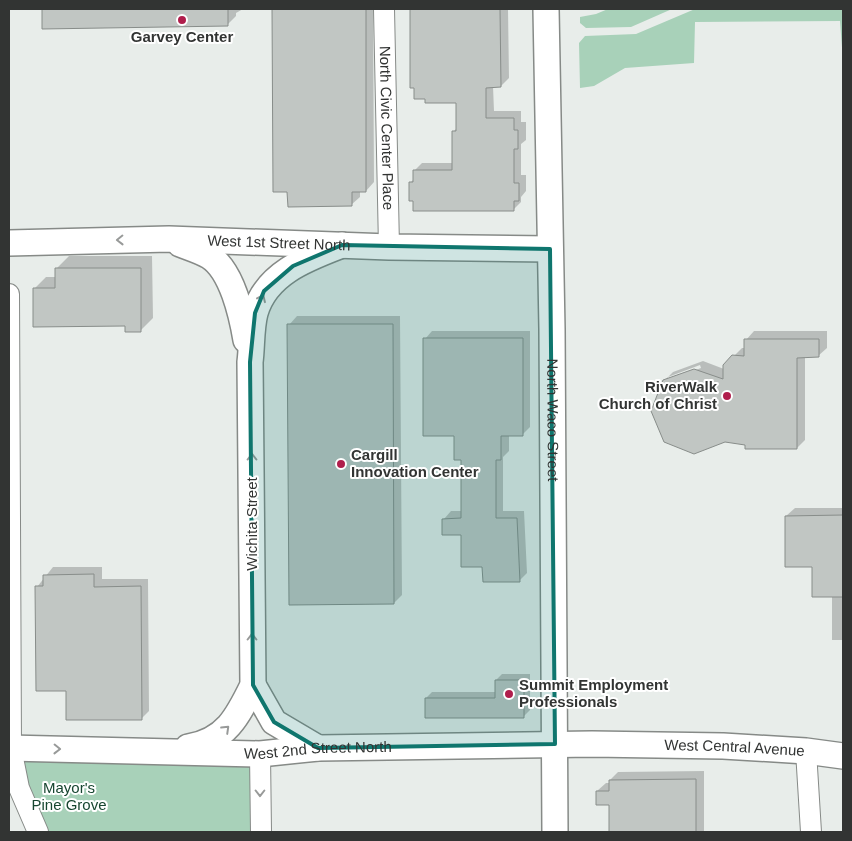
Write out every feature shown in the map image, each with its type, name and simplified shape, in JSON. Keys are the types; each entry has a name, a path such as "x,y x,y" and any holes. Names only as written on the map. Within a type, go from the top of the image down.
{"street":[{"name":"North Civic Center Place","path":"384,9 389,247"},
{"name":"North Waco Street","path":"546,9 555,832"},
{"name":"West 1st Street North","path":"9,243 169,239 389,247 550,249"},
{"path":"169,239 211,257 222,270 242,315 250,362"},
{"path":"250,362 255,313 264,291 293,266 342,245"},
{"path":"9,294 10,748 19,788 38,832"},
{"name":"Wichita Street","path":"250,362 253,685"},
{"path":"253,685 274,722 318,748"},
{"path":"165,750 194,746 220,735 235,721 253,685"},
{"name":"West 2nd Street North","path":"10,748 165,750 260,754 318,748 418,748 555,744 627,746"},
{"name":"West Central Avenue","path":"627,746 723,746 806,751 843,756"},
{"path":"806,751 811,832"},
{"path":"260,754 260,832"}],"highlighted area":[{"path":"342,245 550,249 555,744 318,748 274,722 253,685 250,362 255,313 264,291 293,266"}],"green space":[{"path":"608,9 672,9 631,27 586,28 580,23 580,17 596,14"},
{"path":"695,9 843,9 843,61 840,21 695,22 694,63 625,68 594,86 580,88 579,43 585,36 636,34"},
{"name":"Mayor's Pine Grove","path":"20,759 252,764 252,832 46,832 28,793"}],"building":[{"path":"42,9 228,9 228,26 42,29"},
{"path":"272,9 366,9 366,192 352,192 352,206 288,207 287,192 273,192"},
{"path":"410,9 500,9 501,87 486,88 486,118 514,118 514,130 518,130 518,149 514,149 514,183 519,183 519,201 514,201 514,211 413,211 413,201 409,201 409,182 413,182 413,170 452,170 452,131 456,131 456,103 425,103 425,99 414,99 414,88 410,88"},
{"path":"55,268 141,268 141,332 125,332 125,326 33,327 33,288 55,288"},
{"name":"Cargill Innovation Center","path":"287,324 393,324 394,604 289,605"},
{"path":"423,338 523,338 523,436 501,436 501,460 496,460 496,518 517,518 520,582 483,582 482,567 461,567 461,535 442,535 442,519 461,518 461,460 454,460 454,436 423,436"},
{"name":"RiverWalk Church of Christ","path":"744,339 819,339 819,357 797,358 797,449 745,449 745,445 725,442 694,454 664,442 651,411 663,380 694,369 723,379 723,365 732,355 744,356"},
{"path":"843,515 843,597 812,597 812,567 785,567 785,516"},
{"path":"94,574 94,587 141,586 142,720 66,720 66,691 36,691 35,586 43,586 43,575"},
{"path":"495,680 524,680 524,718 425,718 425,698 495,698"},
{"path":"696,779 696,832 609,832 609,805 596,805 596,791 609,791 609,780"}],"place":[{"name":"Garvey Center","path":"182,20"},
{"name":"RiverWalk Church of Christ","path":"727,396"},
{"name":"Cargill Innovation Center","path":"341,464"},
{"name":"Summit Employment Professionals","path":"509,694"}]}
